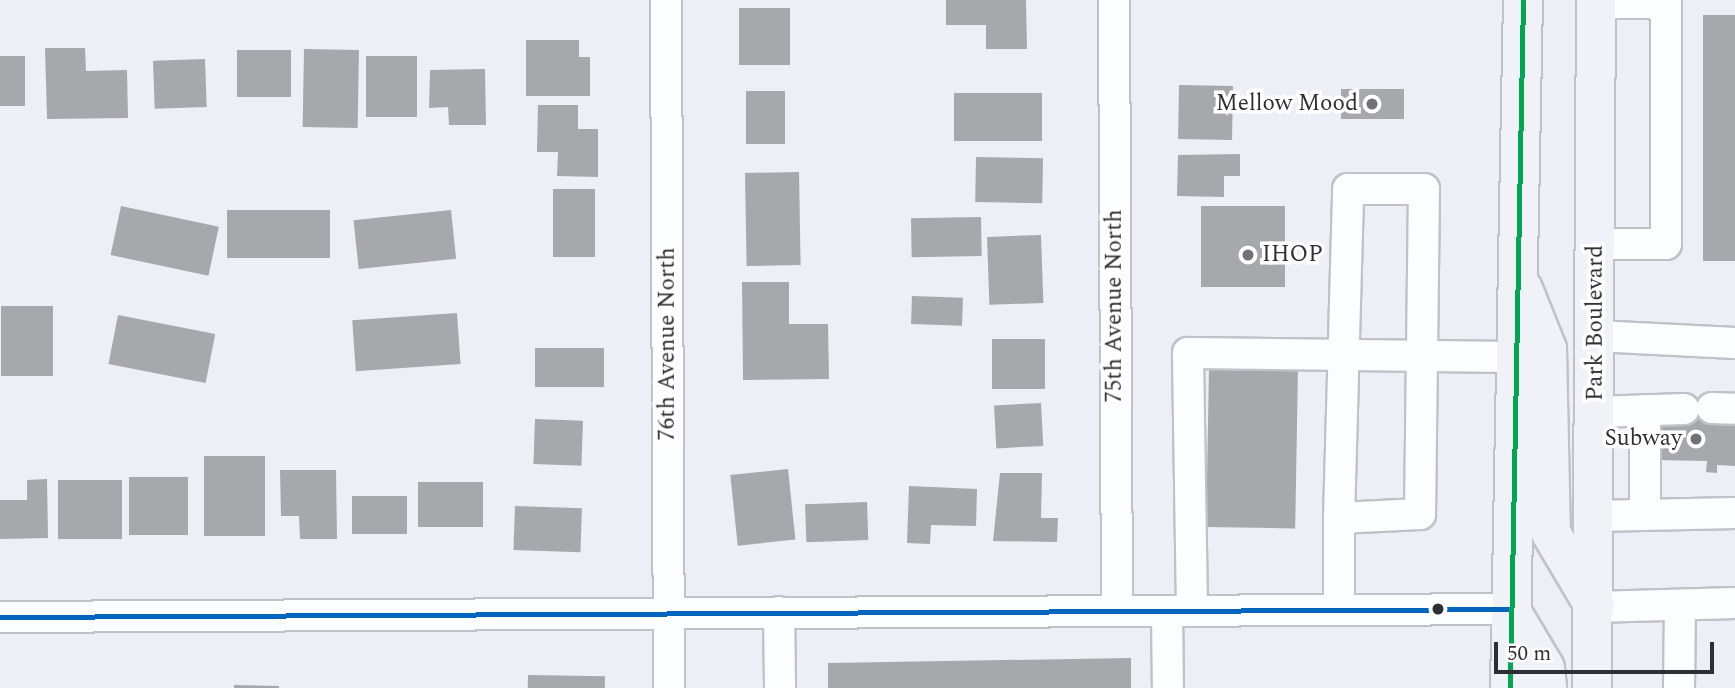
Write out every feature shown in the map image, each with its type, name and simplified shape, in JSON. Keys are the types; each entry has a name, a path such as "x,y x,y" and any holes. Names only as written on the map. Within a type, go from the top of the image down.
{"main road":[{"path":"1510,688 1523,0"},
{"name":"Park Boulevard","path":"1592,688 1595,607 1595,1"},
{"path":"1517,275 1547,349 1551,533 1595,607"},
{"path":"1510,609 1545,668 1547,688"}],"street":[{"name":"76th Avenue North","path":"666,0 669,688"},
{"name":"75th Avenue North","path":"1114,0 1117,611"},
{"path":"1595,1 1666,2 1666,244 1595,244"},
{"path":"1339,518 1420,514 1424,189 1348,189 1339,518 1339,609"},
{"path":"1595,336 1735,343"},
{"path":"1168,688 1180,610 1188,353 1516,357"},
{"path":"1595,412 1710,409"},
{"path":"1645,410 1645,514"},
{"path":"1595,516 1735,513"},
{"path":"1595,607 1735,603"},
{"path":"1679,688 1680,605"},
{"path":"0,617 1510,609"},
{"path":"779,612 780,688"}],"building":[{"path":"946,0 1026,0 1027,49 986,49 986,25 946,25"},
{"path":"739,8 790,8 790,65 739,65"},
{"path":"1703,15 1735,15 1735,261 1703,261"},
{"path":"526,40 579,40 579,57 590,57 590,96 526,96"},
{"path":"45,48 85,48 86,71 127,70 128,118 47,119"},
{"path":"304,49 359,50 358,128 303,127"},
{"path":"237,50 291,50 291,97 237,97"},
{"path":"0,56 25,56 25,106 0,106"},
{"path":"366,56 417,56 417,117 366,117"},
{"path":"205,59 207,107 155,109 153,61"},
{"path":"485,69 486,125 449,125 448,107 429,108 430,70"},
{"path":"1179,85 1233,86 1232,140 1178,139"},
{"name":"Mellow Mood","path":"1341,89 1404,89 1404,119 1341,119"},
{"path":"746,91 785,91 785,144 746,144"},
{"path":"954,93 1042,93 1042,141 954,141"},
{"path":"538,105 578,105 578,129 598,129 598,177 557,176 558,152 537,152"},
{"path":"1240,154 1240,176 1224,176 1224,197 1177,196 1178,155"},
{"path":"976,157 1043,158 1042,203 975,202"},
{"path":"799,172 801,265 747,266 745,173"},
{"path":"553,189 595,189 595,257 553,257"},
{"path":"121,206 219,227 208,276 111,255"},
{"path":"1201,206 1285,206 1285,287 1201,287"},
{"path":"227,210 330,210 330,258 227,258"},
{"path":"451,210 456,259 359,269 354,220"},
{"path":"981,217 982,256 912,257 911,218"},
{"path":"1041,235 1043,303 989,305 987,237"},
{"path":"742,282 789,282 789,324 828,324 829,379 743,380"},
{"path":"912,296 963,298 962,326 911,324"},
{"path":"1,306 53,306 53,376 1,376"},
{"path":"457,313 461,364 356,371 352,320"},
{"path":"118,315 215,334 206,383 108,364"},
{"path":"992,339 1045,339 1045,389 992,389"},
{"path":"535,348 604,348 604,387 535,387"},
{"path":"1209,366 1298,368 1295,529 1206,527"},
{"path":"1041,403 1043,446 996,448 994,405"},
{"name":"Subway","path":"1694,404 1711,405 1735,418 1735,466 1717,465 1717,473 1706,472 1707,461 1657,460 1657,418"},
{"path":"535,419 583,421 581,466 533,464"},
{"path":"204,456 265,456 265,536 204,536"},
{"path":"788,469 795,540 738,546 730,475"},
{"path":"280,470 336,470 337,539 300,539 299,516 281,516"},
{"path":"1000,473 1042,473 1041,518 1058,518 1057,542 993,541"},
{"path":"129,477 188,477 188,535 129,535"},
{"path":"47,479 48,538 0,539 0,500 27,500 27,480"},
{"path":"58,480 122,480 122,539 58,539"},
{"path":"418,482 483,482 483,527 418,527"},
{"path":"909,486 977,489 976,526 931,525 930,544 907,543"},
{"path":"352,496 407,496 407,534 352,534"},
{"path":"867,502 868,540 806,542 805,504"},
{"path":"515,506 582,508 580,552 513,550"},
{"path":"1131,658 1131,688 828,688 828,663"},
{"path":"528,675 605,676 605,688 528,688"},
{"path":"234,685 279,686 279,688 234,688"}],"transit line":[{"path":"1510,688 1523,0"},
{"path":"0,617 1510,609"}],"place":[{"name":"Mellow Mood","path":"1372,104"},
{"name":"IHOP","path":"1248,255"},
{"name":"Subway","path":"1696,439"}]}
